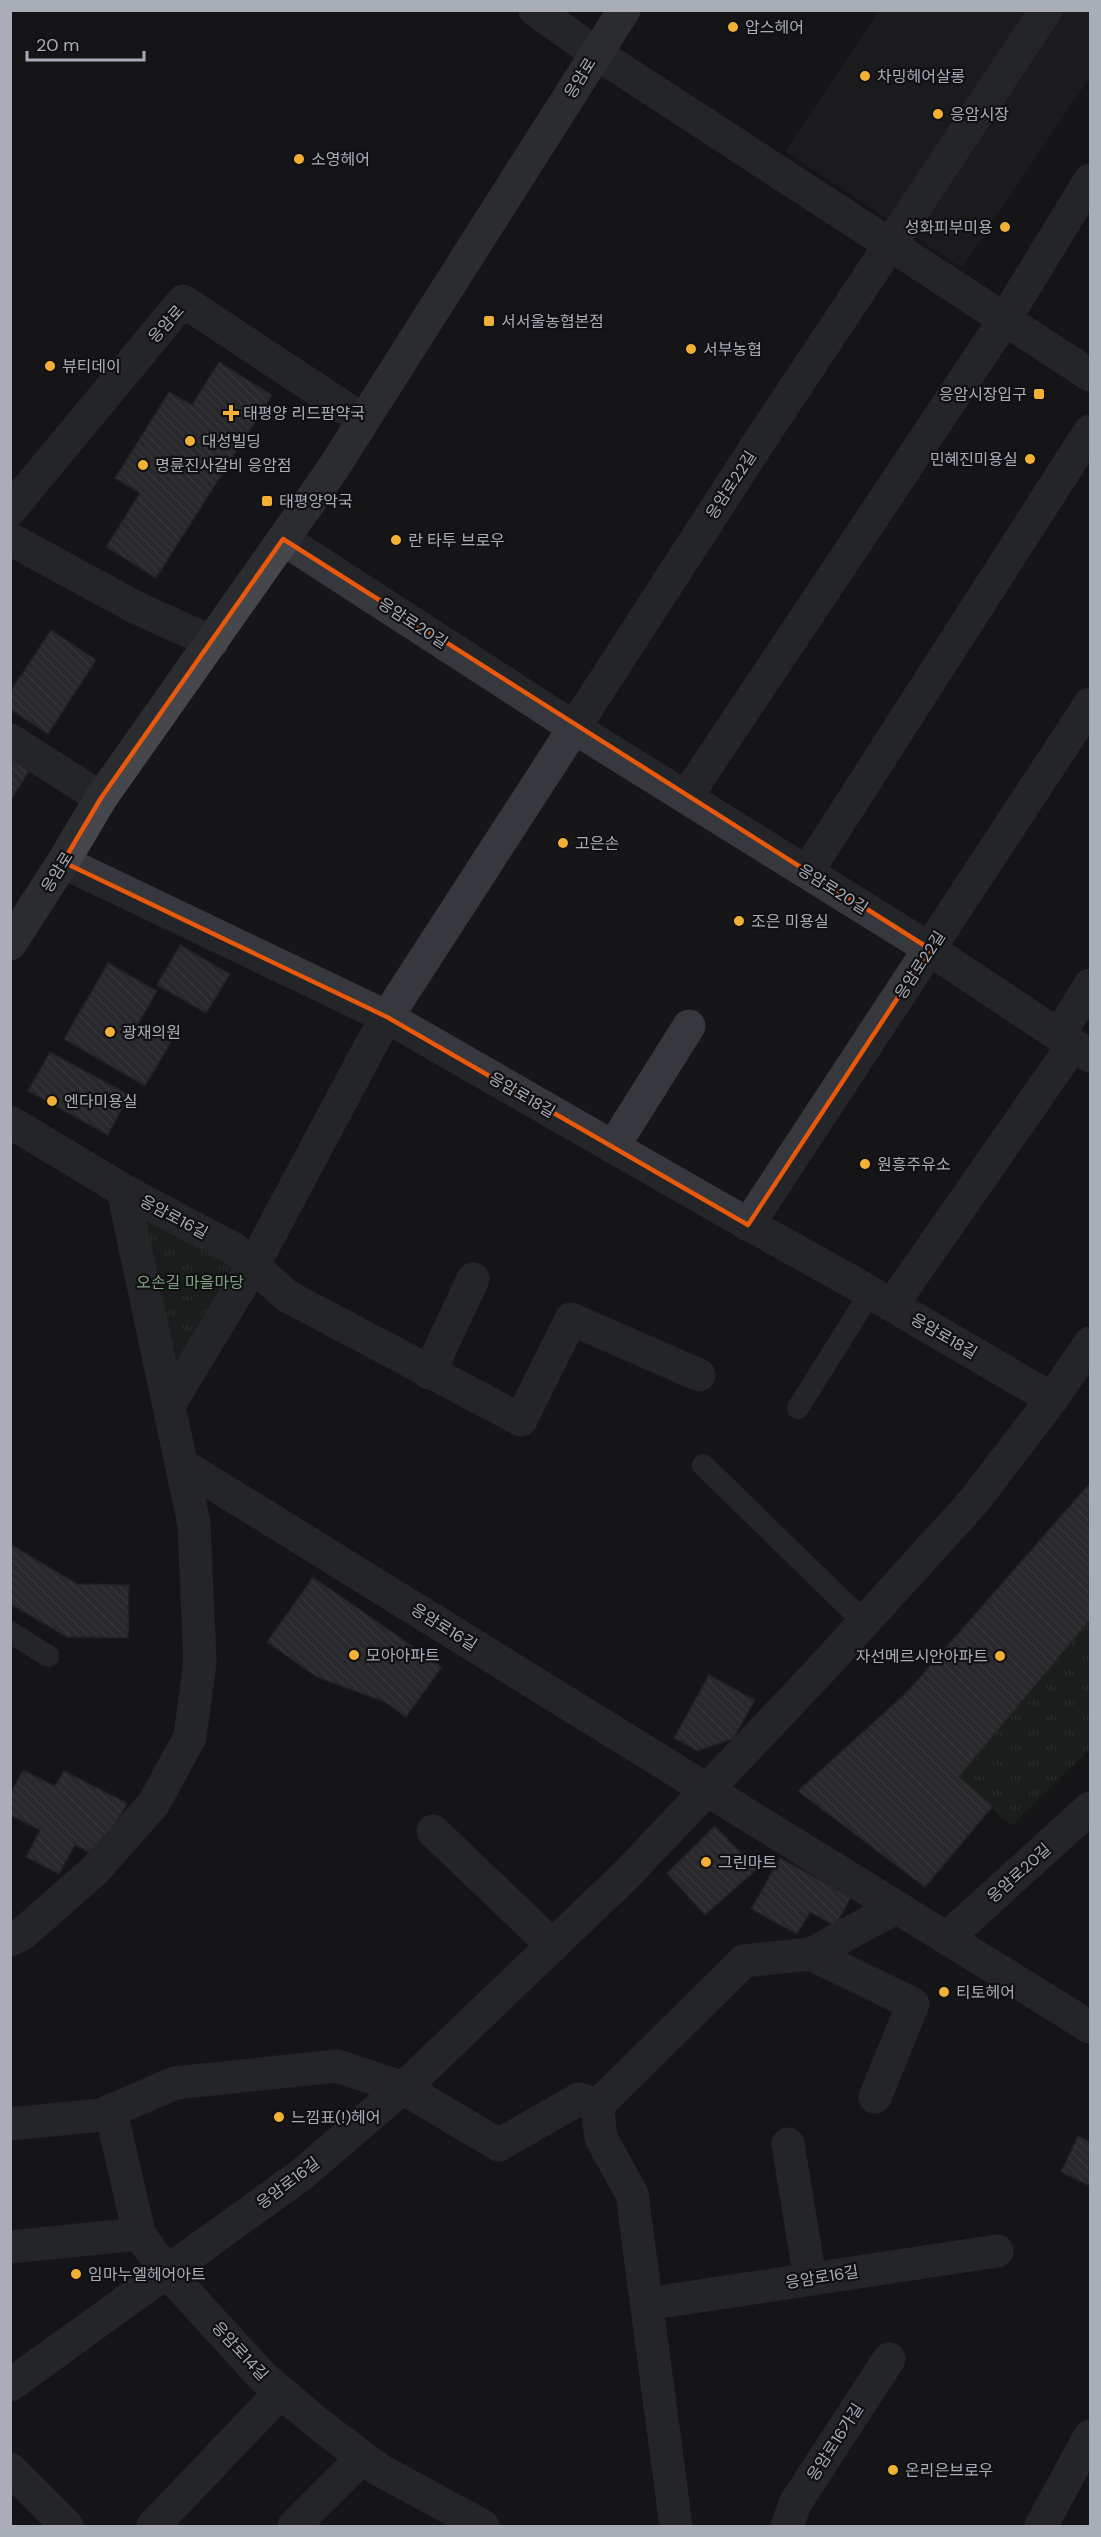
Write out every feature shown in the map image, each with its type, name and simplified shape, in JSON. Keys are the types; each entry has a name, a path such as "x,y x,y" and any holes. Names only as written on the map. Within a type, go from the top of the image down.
{"main road":[{"name":"응암로","path":"10,944 63,862 100,798 212,642 363,420 624,10"}],"street":[{"path":"536,10 596,53 1090,375"},
{"name":"응암로22길","path":"573,727 1046,10"},
{"path":"686,797 1005,319 1090,180"},
{"name":"응암로","path":"10,510 183,301 363,420"},
{"path":"807,872 1090,431"},
{"path":"10,539 135,607 212,642"},
{"name":"응암로20길","path":"283,539 573,727 930,949 1074,1045"},
{"name":"응암로22길","path":"748,1225 1090,704"},
{"path":"169,1405 253,1266 387,1017 573,727"},
{"path":"10,740 100,798"},
{"name":"응암로18길","path":"63,862 387,1017 881,1299 1052,1400"},
{"path":"881,1299 1074,1045 1090,985"},
{"path":"613,1147 689,1026"},
{"name":"응암로16길","path":"10,1122 123,1190 234,1249 287,1296 521,1420 571,1319 699,1375"},
{"name":"응암로16길","path":"10,1940 21,1935 95,1870 147,1812 190,1737 200,1662 194,1524 123,1190"},
{"path":"429,1372 473,1279"},
{"path":"707,1790 974,1501 1052,1400 1090,1343"},
{"name":"응암로16길","path":"181,1464 1090,2027"},
{"name":"응암로16길","path":"166,2271 301,2175 403,2088 627,1874 707,1790"},
{"name":"응암로20길","path":"947,1938 1090,1808"},
{"path":"433,1832 553,1946"},
{"path":"597,2106 744,1961 811,1954 897,1907"},
{"path":"811,1954 913,2004 875,2097"},
{"path":"10,2124 101,2115 175,2083 337,2066 403,2088 499,2145 579,2099 597,2106"},
{"path":"597,2106 601,2138 632,2194 676,2526"},
{"path":"10,2247 139,2234 111,2111"},
{"path":"788,2145 810,2279"},
{"name":"응암로14길","path":"139,2234 166,2271 263,2377 280,2392 378,2469 483,2526"},
{"name":"응암로16길","path":"647,2304 997,2251"},
{"path":"10,2385 166,2271"},
{"name":"응암로16가길","path":"787,2526 796,2502 889,2359"},
{"path":"153,2526 280,2392"},
{"path":"1041,2526 1090,2436"},
{"path":"294,2526 362,2458"},
{"path":"10,2469 67,2526"}],"lane":[{"path":"798,1408 881,1299"},
{"path":"702,1465 864,1622"},
{"path":"10,1632 48,1656"}],"highlighted area":[{"path":"283,539 930,949 748,1225 387,1017 63,862 101,798"}],"shaded area":[{"name":"응암시장","path":"879,11 1090,11 1090,77 962,268 785,151"}],"green space":[{"name":"오손길 마을마당","path":"138,1213 239,1268 176,1376"},
{"path":"1090,1620 1090,1749 1011,1826 959,1777"}],"building":[{"name":"대성빌딩","path":"219,362 272,395 156,578 106,547 140,493 115,478 169,392 192,405"},
{"path":"51,630 96,660 48,734 10,709 10,692"},
{"path":"10,757 30,770 10,801"},
{"path":"180,945 230,974 206,1013 157,985"},
{"name":"광재의원","path":"108,963 157,991 138,1024 171,1042 145,1086 64,1039"},
{"path":"50,1052 129,1095 108,1135 28,1091"},
{"name":"자선메르시안아파트","path":"1090,1483 1090,1620 959,1777 993,1806 925,1887 798,1791 907,1692"},
{"path":"10,1544 77,1584 129,1585 128,1638 67,1637 10,1604"},
{"name":"모아아파트","path":"313,1577 442,1667 406,1717 385,1702 317,1677 267,1642"},
{"path":"709,1675 755,1700 733,1739 697,1751 674,1738"},
{"path":"23,1770 55,1786 64,1771 127,1803 98,1857 75,1845 59,1874 26,1857 40,1830 10,1815 10,1794"},
{"path":"715,1826 757,1869 705,1915 667,1873"},
{"path":"780,1858 851,1897 835,1926 810,1912 797,1934 751,1909"},
{"path":"1078,2136 1090,2142 1090,2186 1061,2172"}],"place":[{"name":"압스헤어","path":"733,27"},
{"name":"차밍헤어살롱","path":"865,76"},
{"name":"응암시장","path":"938,114"},
{"name":"소영헤어","path":"299,159"},
{"name":"성화피부미용","path":"1005,227"},
{"name":"서서울농협본점","path":"489,321"},
{"name":"서부농협","path":"691,349"},
{"name":"뷰티데이","path":"50,366"},
{"name":"응암시장입구","path":"1039,394"},
{"name":"태평양 리드팜약국","path":"231,413"},
{"name":"대성빌딩","path":"190,441"},
{"name":"민혜진미용실","path":"1030,459"},
{"name":"명륜진사갈비 응암점","path":"143,465"},
{"name":"태평양악국","path":"267,501"},
{"name":"란 타투 브로우","path":"396,540"},
{"name":"고은손","path":"563,843"},
{"name":"조은 미용실","path":"739,921"},
{"name":"광재의원","path":"110,1032"},
{"name":"엔다미용실","path":"52,1101"},
{"name":"원흥주유소","path":"865,1164"},
{"name":"모아아파트","path":"354,1655"},
{"name":"자선메르시안아파트","path":"1000,1656"},
{"name":"그린마트","path":"706,1862"},
{"name":"티토헤어","path":"944,1992"},
{"name":"느낌표(!)헤어","path":"279,2117"},
{"name":"임마누엘헤어아트","path":"76,2274"},
{"name":"온리은브로우","path":"893,2470"}]}
